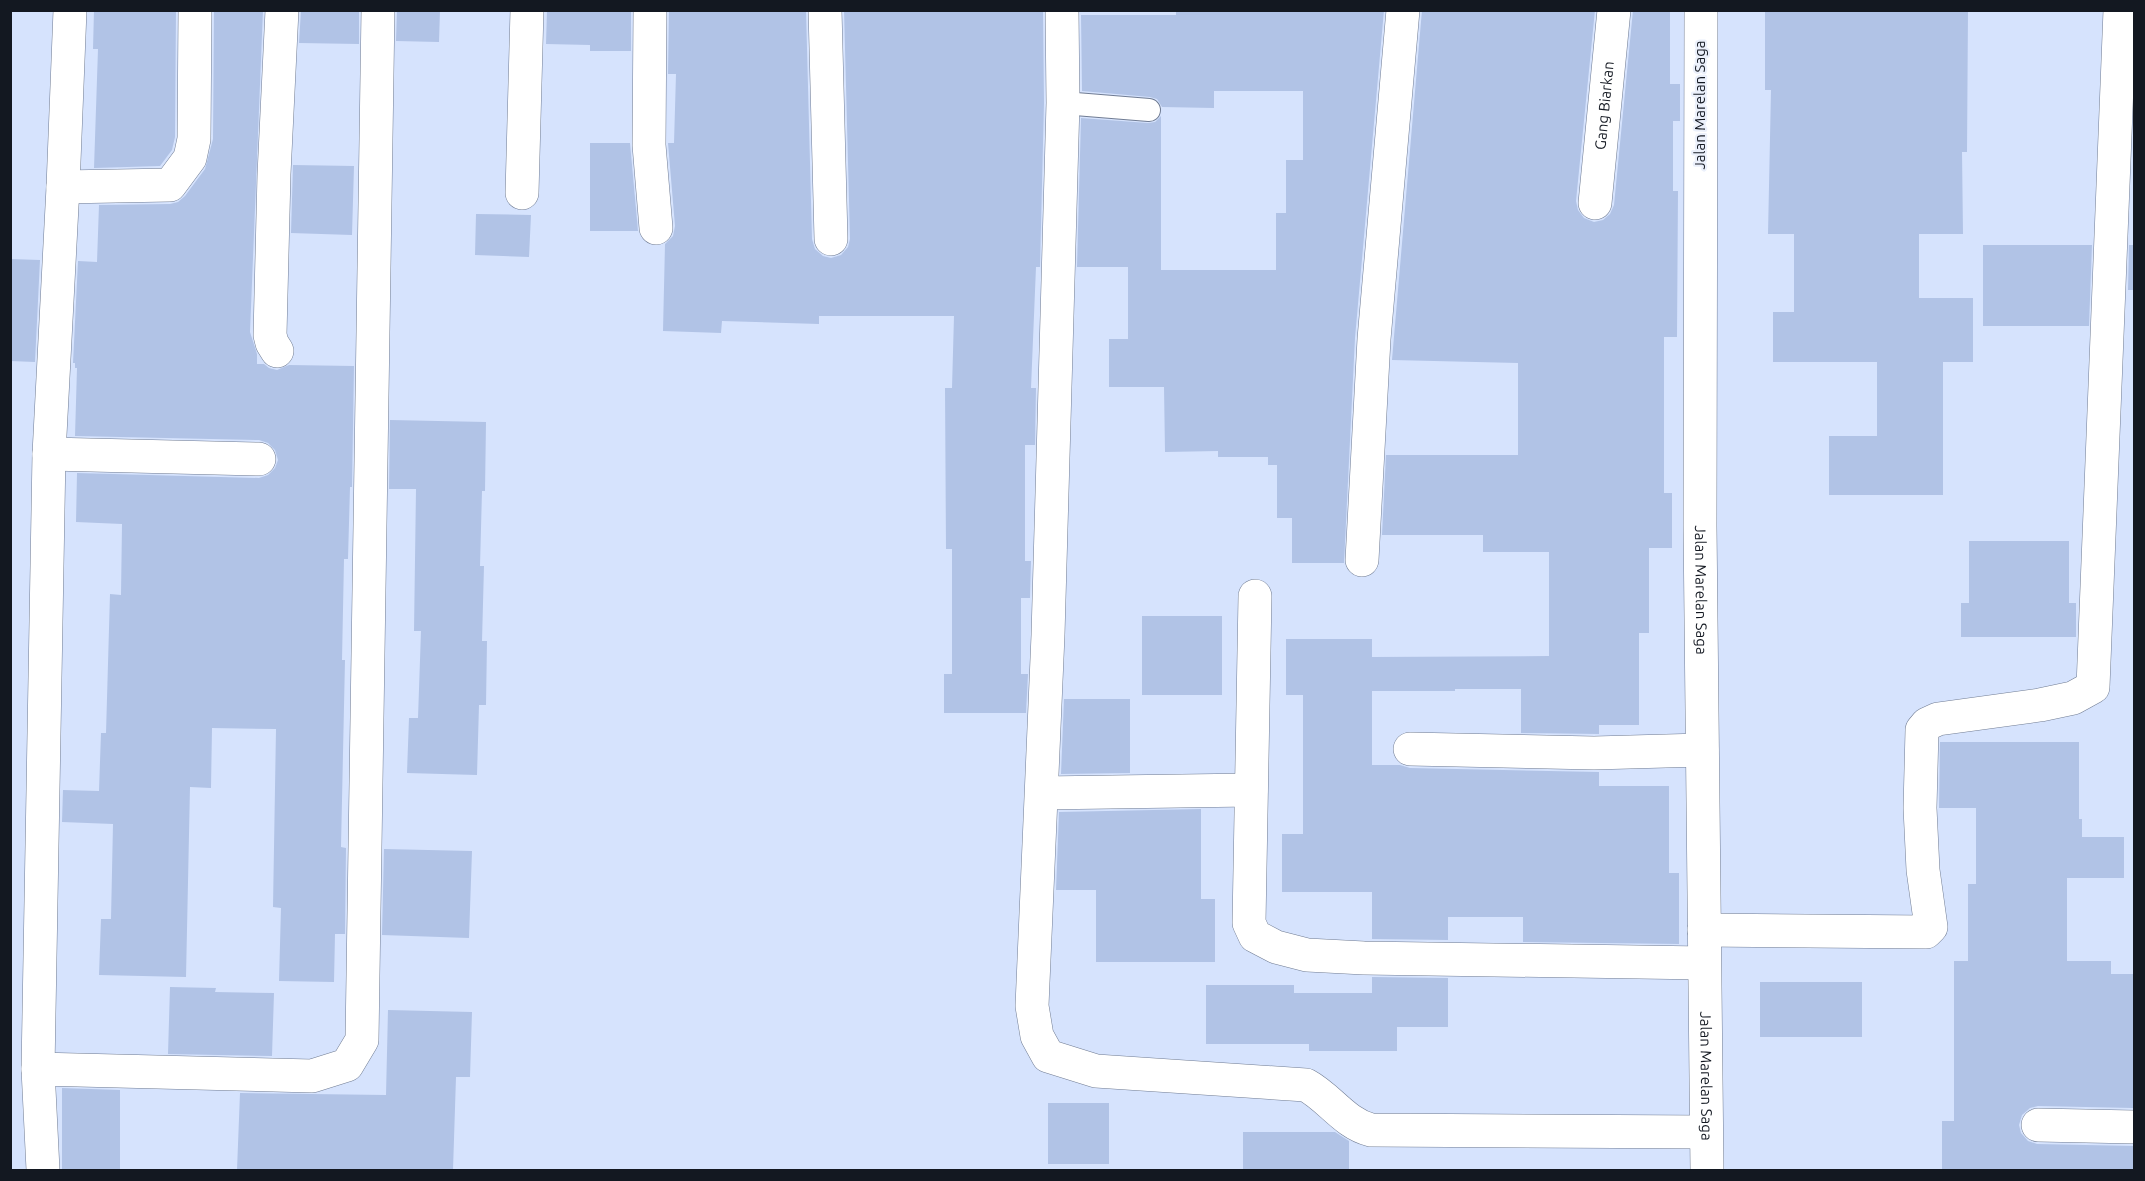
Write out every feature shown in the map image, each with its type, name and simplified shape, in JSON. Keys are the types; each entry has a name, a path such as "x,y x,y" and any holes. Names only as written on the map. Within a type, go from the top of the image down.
{"street":[{"path":"44,1170 38,1069 49,454 70,10"},
{"path":"63,187 170,185 190,158 194,139 195,10"},
{"path":"277,351 270,335 274,174 282,10"},
{"path":"38,1069 312,1076 347,1065 362,1040 378,10"},
{"path":"522,193 527,10"},
{"path":"650,10 649,145 656,228"},
{"path":"825,10 831,239"},
{"path":"1062,10 1063,103 1048,635 1032,1006 1037,1036 1048,1056 1096,1071 1306,1085 1318,1092 1348,1120 1359,1127 1371,1130 1706,1132"},
{"path":"1362,560 1374,339 1403,10"},
{"name":"Gang Biarkan","path":"1595,203 1614,10"},
{"name":"Jalan Marelan Saga","path":"1701,10 1700,526 1707,1170"},
{"path":"1704,930 1926,932 1931,927 1923,870 1920,819 1922,730 1927,724 1938,719 2040,705 2073,698 2093,687 2120,10"},
{"path":"49,454 259,459"},
{"path":"1255,596 1249,923 1255,936 1276,947 1307,955 1364,958 1704,963"},
{"path":"1410,749 1594,753 1702,750"},
{"path":"1042,793 1251,790"},
{"path":"2038,1125 2134,1127"}],"lane":[{"path":"1063,103 1149,110"}],"building":[{"path":"94,10 176,10 175,137 172,150 160,166 94,168 98,49 93,49"},
{"path":"214,10 263,10 250,332 257,354 257,364 264,364 277,370 289,365 354,366 352,487 350,487 348,559 344,559 342,660 345,660 341,847 346,848 345,934 335,934 334,982 279,981 281,908 273,907 276,729 212,728 211,788 190,787 186,977 99,975 101,919 111,919 113,824 62,822 63,790 99,791 101,733 106,733 110,594 121,595 122,524 76,522 77,473 259,478 268,475 275,468 278,460 275,450 268,443 259,440 75,436 77,368 73,363 78,261 97,262 99,205 178,202 205,169 213,139"},
{"path":"301,10 359,10 359,44 299,43"},
{"path":"397,10 440,10 439,42 396,41"},
{"path":"547,10 631,10 631,51 590,51 590,45 546,44"},
{"path":"669,10 806,10 812,239 815,249 823,256 831,258 841,255 848,247 850,239 844,10 1043,10 1044,103 1040,267 1036,267 1031,388 1036,388 1035,445 1025,445 1025,561 1031,561 1030,598 1021,598 1021,674 1028,674 1026,713 944,713 944,674 952,674 952,549 946,549 945,388 952,388 954,316 819,316 819,324 722,321 721,333 663,331 665,244 673,236 675,226 668,143 674,143 676,74 668,74"},
{"path":"1176,10 1384,10 1355,338 1344,563 1292,563 1292,518 1277,518 1277,465 1268,465 1268,457 1218,457 1218,451 1165,452 1164,387 1109,387 1109,339 1128,339 1128,267 1077,267 1081,118 1148,123 1155,122 1161,116 1161,270 1276,270 1276,213 1286,213 1286,160 1303,160 1303,91 1214,91 1214,108 1162,107 1157,99 1150,97 1082,91 1081,15 1176,15"},
{"path":"1422,10 1595,10 1576,201 1578,210 1584,218 1594,222 1603,220 1610,214 1614,205 1633,10 1670,10 1670,84 1680,84 1680,121 1673,121 1673,191 1678,191 1677,337 1664,337 1664,493 1672,493 1672,548 1649,548 1649,633 1639,633 1639,725 1599,725 1599,734 1521,733 1521,689 1372,691 1372,765 1400,765 1410,768 1599,772 1599,786 1669,786 1669,873 1679,873 1679,944 1523,942 1523,917 1448,917 1448,940 1372,939 1372,892 1282,892 1282,834 1303,834 1303,695 1286,695 1286,639 1372,639 1372,657 1549,656 1549,552 1483,552 1483,535 1382,535 1386,455 1518,455 1518,363 1392,360"},
{"path":"1765,10 1968,10 1967,152 1962,152 1963,234 1919,234 1919,298 1973,298 1973,362 1943,362 1943,495 1829,495 1829,436 1877,436 1877,362 1773,362 1773,312 1794,312 1794,234 1768,234 1771,90 1765,90"},
{"path":"590,143 630,143 638,231 590,231"},
{"path":"293,165 354,166 352,235 291,233"},
{"path":"476,214 531,215 529,257 475,255"},
{"path":"1983,245 2092,245 2089,326 1983,326"},
{"path":"2129,245 2134,245 2134,290 2128,290"},
{"path":"10,259 40,260 35,362 10,361"},
{"path":"390,420 486,422 485,491 482,491 480,566 484,566 482,641 487,641 486,705 479,705 477,775 407,773 409,718 418,718 421,631 414,631 416,489 389,489"},
{"path":"1969,541 2069,541 2069,603 2076,603 2076,637 1961,637 1961,603 1969,603"},
{"path":"1142,616 1222,616 1222,695 1142,695"},
{"path":"1064,699 1130,699 1130,773 1061,774"},
{"path":"1940,742 2079,742 2079,819 2082,819 2082,837 2124,837 2124,878 2067,878 2067,961 2111,961 2111,974 2134,974 2133,1108 2038,1106 2030,1108 2022,1115 2019,1125 2021,1133 2028,1141 2037,1144 2134,1146 2134,1170 1942,1170 1942,1121 1954,1121 1954,961 1968,961 1968,884 1976,884 1976,808 1939,808"},
{"path":"1201,809 1201,899 1215,899 1215,962 1096,962 1096,890 1056,890 1059,812"},
{"path":"384,849 472,851 469,938 382,935"},
{"path":"1372,977 1448,978 1448,1027 1397,1027 1397,1051 1309,1051 1309,1044 1206,1044 1206,985 1294,985 1294,993 1372,993"},
{"path":"1760,982 1862,982 1862,1037 1760,1037"},
{"path":"170,987 216,988 215,992 274,993 272,1056 168,1054"},
{"path":"388,1010 472,1012 470,1077 456,1077 453,1170 237,1170 240,1093 386,1095"},
{"path":"62,1088 120,1090 120,1170 62,1170"},
{"path":"1048,1103 1109,1103 1109,1164 1048,1164"},
{"path":"1243,1132 1335,1132 1349,1141 1349,1170 1243,1170"}]}
